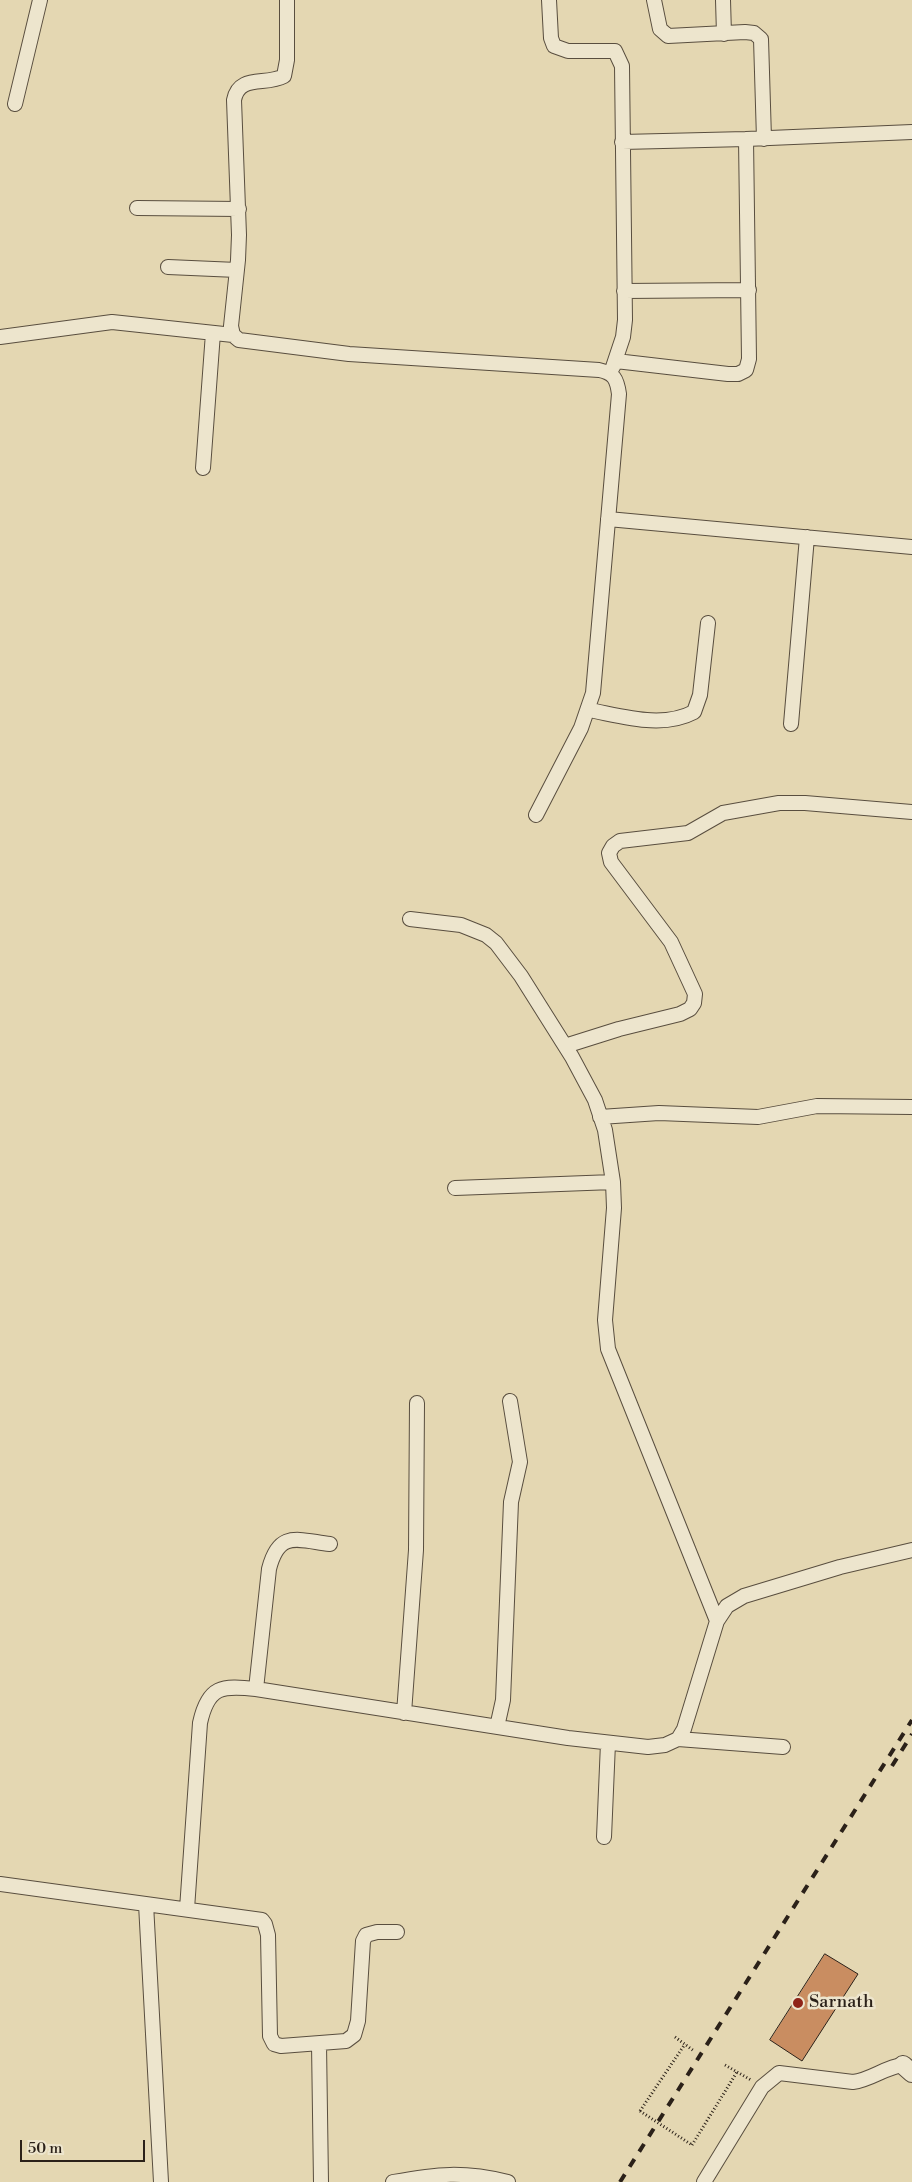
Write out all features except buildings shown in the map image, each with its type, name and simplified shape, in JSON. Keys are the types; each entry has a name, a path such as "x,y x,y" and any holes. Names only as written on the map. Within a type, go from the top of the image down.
{"street":[{"path":"15,104 40,0"},
{"path":"233,335 231,326 237,270 239,209 234,100 236,91 241,86 248,83 276,80 284,76 287,60 287,0"},
{"path":"536,815 589,710 593,693 619,394 613,367 623,337 624,291 622,66 615,51 568,51 560,50 554,46 550,38 549,0"},
{"path":"654,0 660,29 668,36 745,32 754,34 761,39 764,139"},
{"path":"723,0 724,34"},
{"path":"622,142 764,139 912,132"},
{"path":"0,336 112,322 233,335 240,340 349,354 599,370 613,367 738,374 746,370 749,360 746,139"},
{"path":"137,208 239,209"},
{"path":"168,267 237,270"},
{"path":"624,291 749,290"},
{"path":"203,468 213,333"},
{"path":"608,519 912,546"},
{"path":"791,724 807,537"},
{"path":"589,710 654,720 685,717 694,712 700,694 708,623"},
{"path":"564,1046 619,1029 680,1014 694,1003 695,994 671,942 611,862 609,853 613,846 620,842 688,833 724,814 779,803 805,803 912,812"},
{"path":"410,918 461,925 491,939 507,955 521,976 595,1100 605,1130 613,1182 614,1208 605,1320 608,1349 717,1620"},
{"path":"600,1117 660,1113 758,1118 817,1106 912,1107"},
{"path":"455,1188 613,1182"},
{"path":"497,1727 503,1700 511,1502 520,1462 510,1401"},
{"path":"404,1713 416,1559 418,1403"},
{"path":"256,1689 269,1569 274,1552 286,1542 296,1540 330,1544"},
{"path":"678,1738 688,1715 717,1620 727,1606 744,1596 840,1567 912,1550"},
{"path":"187,1909 200,1722 204,1706 210,1695 220,1689 236,1686 497,1727 648,1747 665,1745 678,1738 783,1747"},
{"path":"604,1837 608,1742"},
{"path":"0,1884 256,1918 265,1924 268,1935 271,2040 274,2044 281,2046 346,2041 354,2035 358,2021 363,1941 371,1933 397,1932"},
{"path":"146,1904 161,2182"},
{"path":"319,2044 321,2182"},
{"path":"704,2182 762,2087 779,2073 853,2082 865,2081 896,2066 907,2069"},
{"path":"393,2182 449,2173 468,2174 508,2182"}],"path":[{"path":"675,2037 694,2051"},
{"path":"684,2044 640,2111 692,2144 737,2072"},
{"path":"725,2064 762,2087"}],"railway":[{"path":"620,2182 912,1720"},
{"path":"892,1766 912,1734"}],"place":[{"name":"Sarnath","path":"798,2003"}]}
